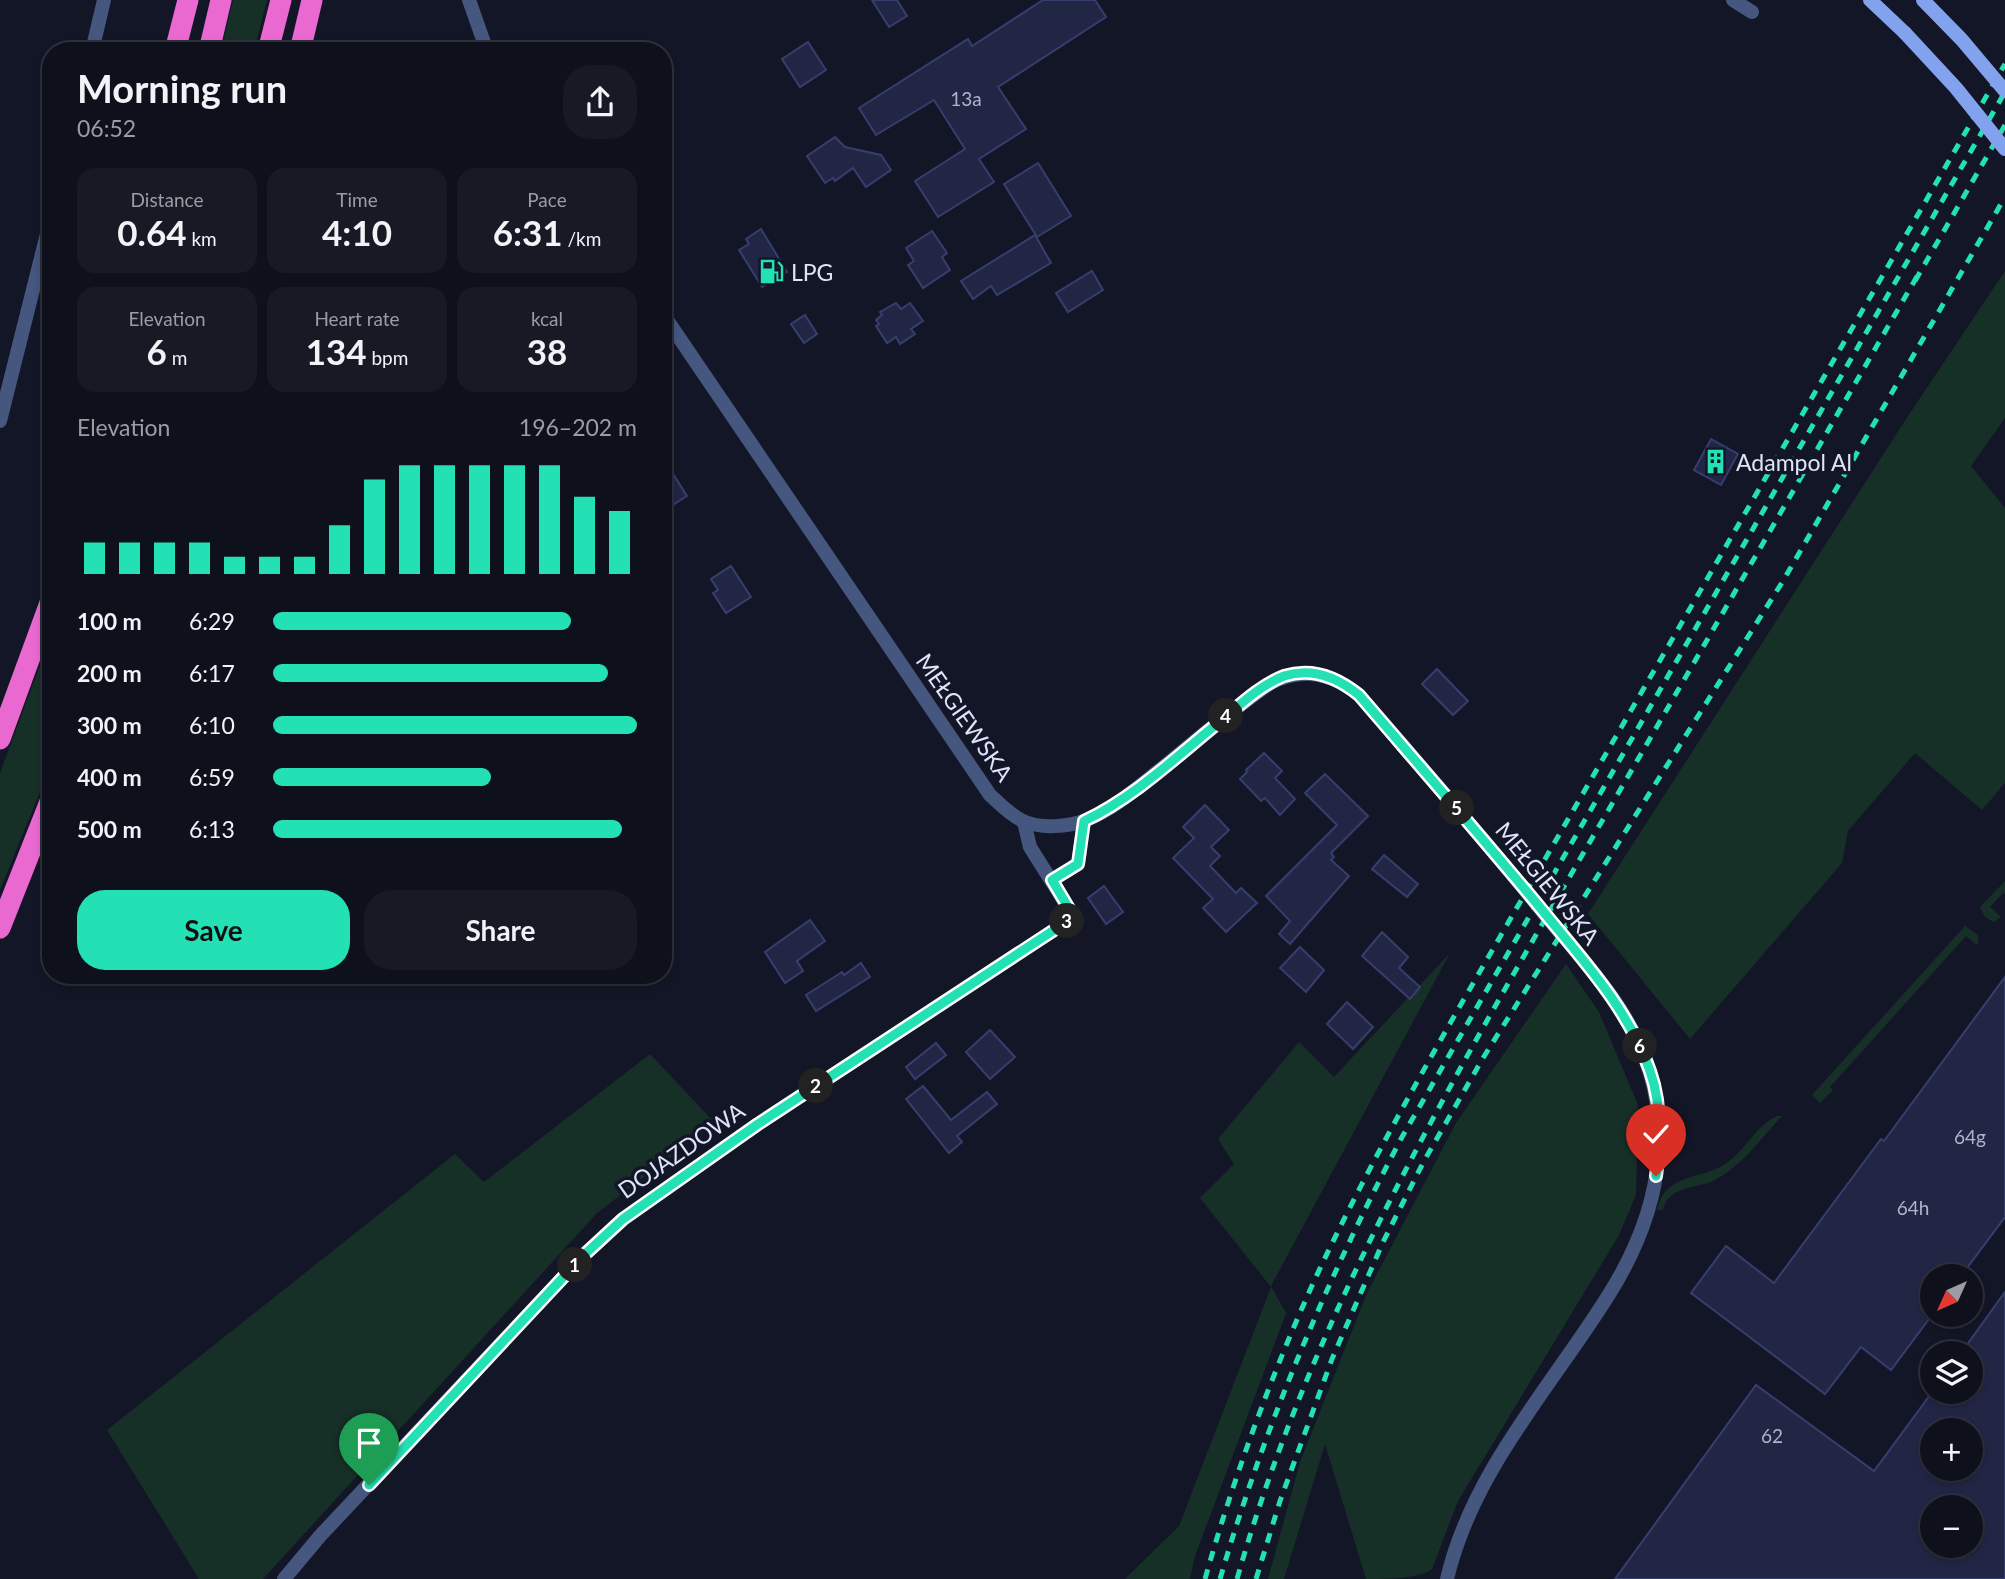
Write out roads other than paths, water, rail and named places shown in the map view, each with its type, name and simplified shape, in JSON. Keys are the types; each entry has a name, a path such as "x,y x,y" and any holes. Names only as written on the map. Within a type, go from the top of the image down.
{"highway":[{"path":"177,42 188,0"},
{"path":"211,42 221,0"},
{"path":"270,42 281,0"},
{"path":"303,42 315,0"},
{"path":"0,739 42,625"},
{"path":"0,928 42,822"}],"main road":[{"path":"1870,0 1950,81 2005,149"},
{"path":"1923,0 2005,90"}],"street":[{"path":"94,42 104,0"},
{"path":"469,0 483,42"},
{"path":"1733,0 1752,12"},
{"path":"0,421 42,255"},
{"name":"MEŁGIEWSKA","path":"672,327 990,795 1006,811 1024,822 1042,826 1084,821 1103,812 1139,786 1270,683 1285,676 1313,673 1344,683 1359,695 1527,891 1608,992 1639,1043 1656,1090 1660,1131 1656,1176 1643,1227 1626,1266 1608,1296 1489,1476 1464,1526 1447,1579"},
{"path":"1024,822 1030,847 1052,880 1078,864 1084,821"},
{"name":"DOJAZDOWA","path":"284,1579 320,1536 584,1255 623,1219 758,1124 1074,917 1052,880"}],"railway":[{"path":"1205,1579 1241,1464 1283,1352 1315,1279 1367,1175 1460,1006 2005,64"},
{"path":"1220,1579 1278,1409 1323,1299 1374,1190 1402,1137 2005,92"},
{"path":"1915,281 2005,125"},
{"path":"1256,1579 1280,1501 1332,1359 1383,1242 1424,1161 1483,1058 1783,581 2005,197"},
{"path":"1237,1579 1267,1484 1302,1391 1384,1211 1527,950 1919,273"}],"place":[{"name":"LPG","path":"771,272"},
{"name":"Adampol Al","path":"1716,462"}]}
